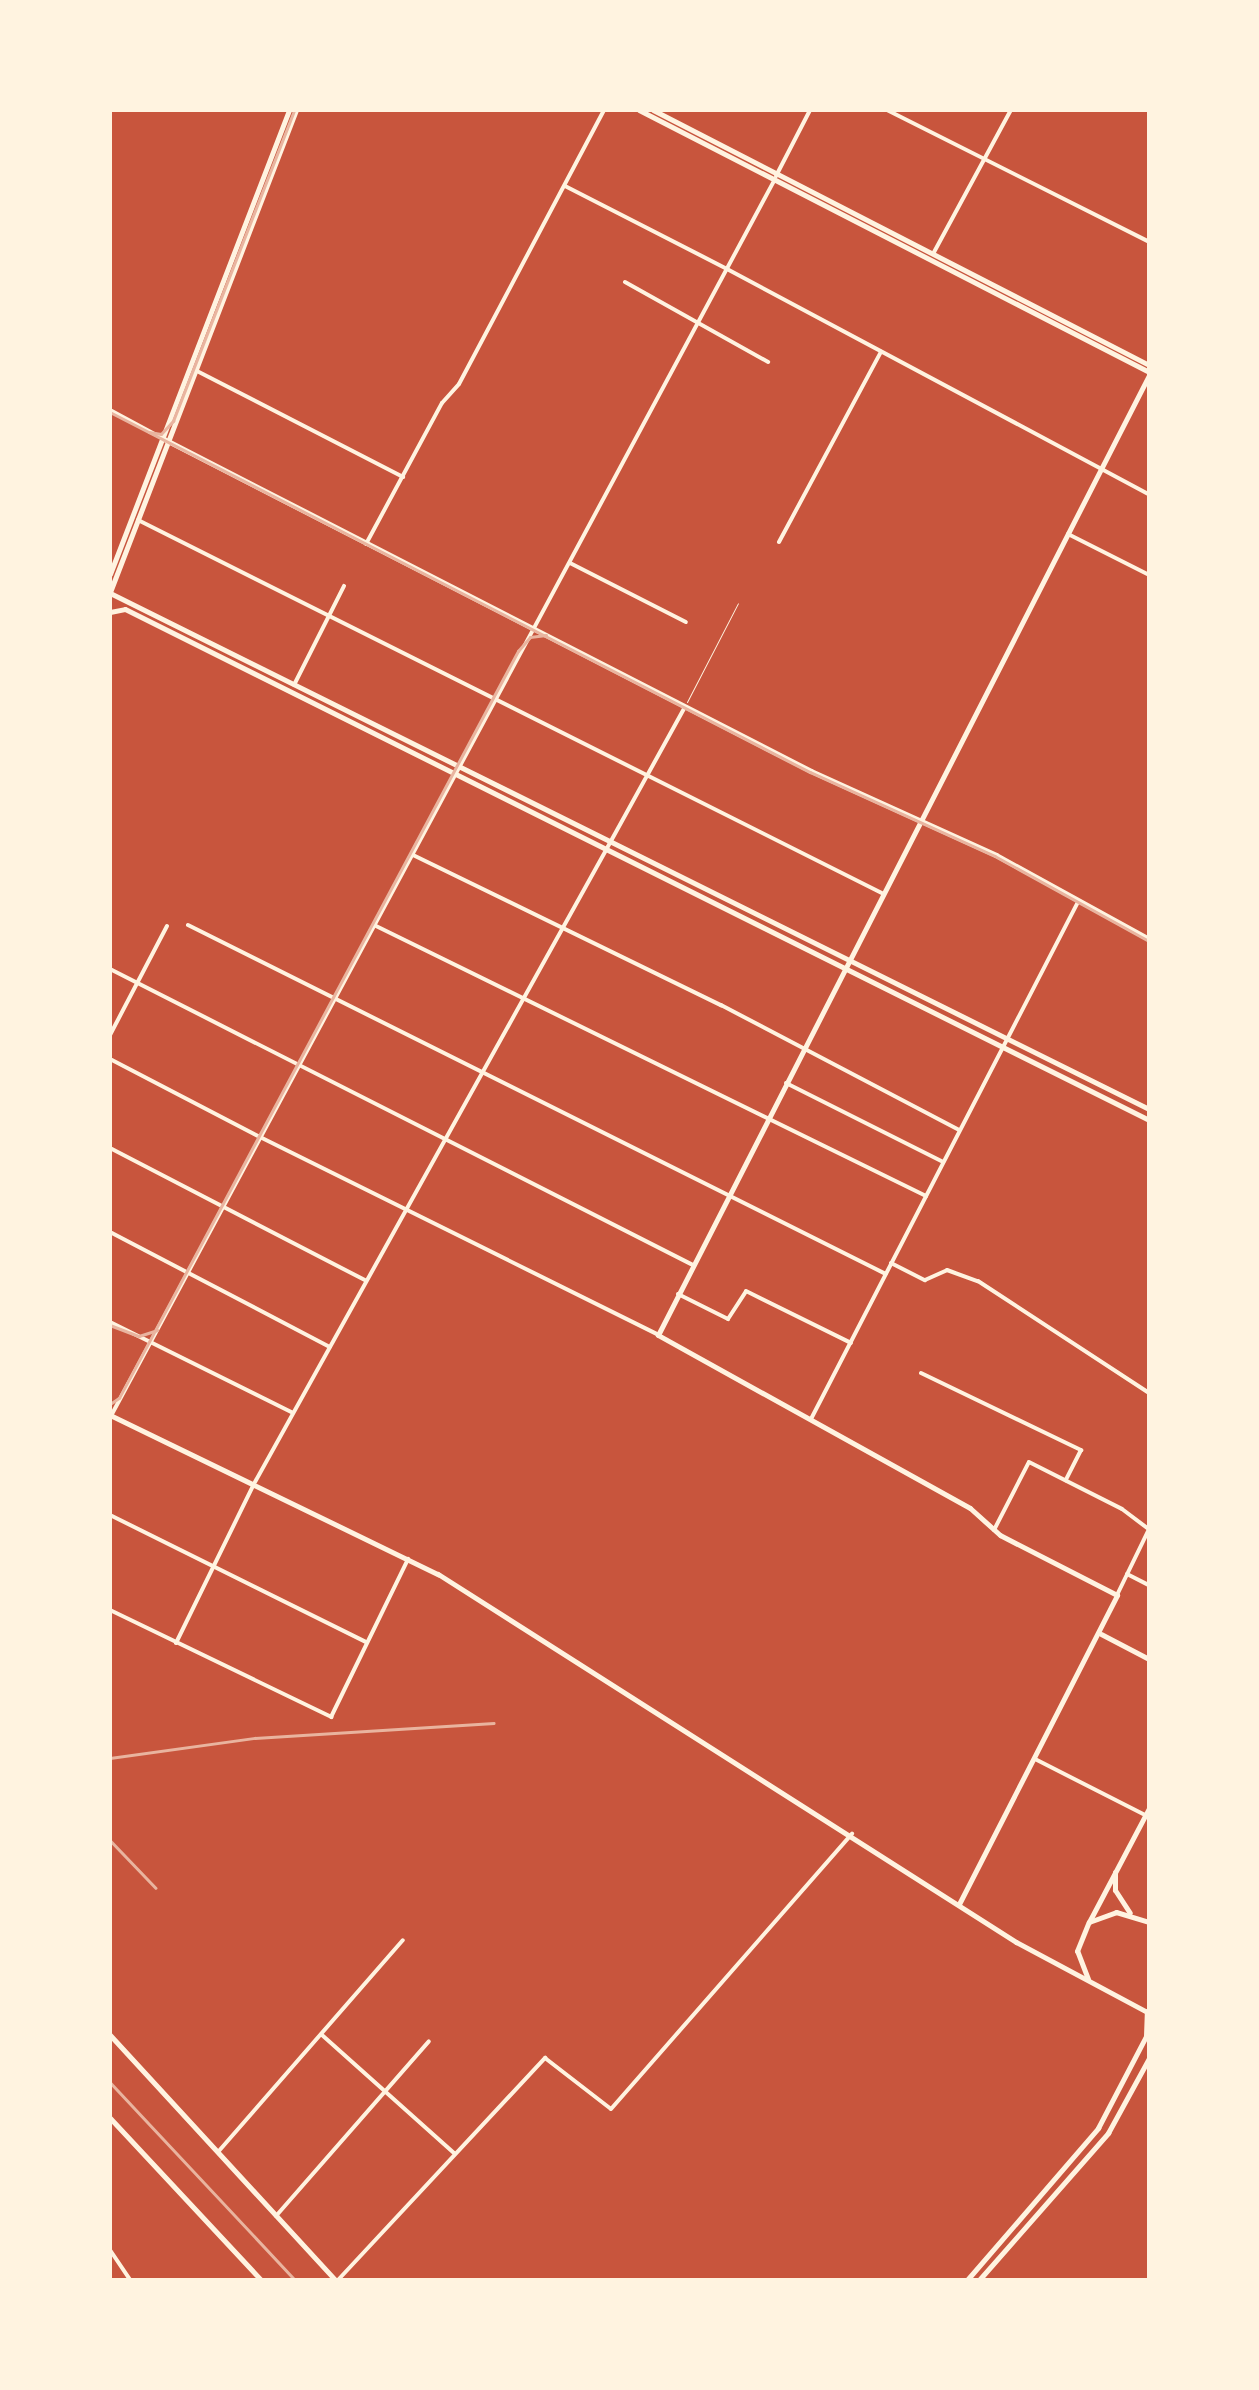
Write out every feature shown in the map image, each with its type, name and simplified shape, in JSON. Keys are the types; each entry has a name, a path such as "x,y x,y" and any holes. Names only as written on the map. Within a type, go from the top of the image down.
{"main road":[{"path":"110,574 195,370 293,110"},
{"path":"293,110 110,592 842,970 1149,1120"},
{"path":"639,110 933,254 1149,371"},
{"path":"653,110 1149,371"},
{"path":"959,1904 1117,1595 994,1530 970,1508 658,1335 1149,371"},
{"path":"165,440 685,706 996,855 1149,940"},
{"path":"110,612 125,609 1149,1109"},
{"path":"110,1416 408,1558 959,1904 1148,2012 1146,2036 1098,2128 967,2280"},
{"path":"1100,1634 1149,1659"},
{"path":"1090,1982 1077,1952 1115,1869 1147,1812"},
{"path":"1115,1869 1115,1890 1130,1912 1149,1922"},
{"path":"1089,1922 1106,1913 1130,1912"},
{"path":"110,2035 336,2280"},
{"path":"980,2280 1108,2133 1149,2058"},
{"path":"110,2118 258,2279"}],"street":[{"path":"366,544 446,397 459,384 604,110"},
{"path":"110,1416 810,110"},
{"path":"887,110 1149,242"},
{"path":"933,254 1011,110"},
{"path":"565,186 1149,494"},
{"path":"624,282 768,362"},
{"path":"779,542 881,352"},
{"path":"195,370 403,477"},
{"path":"110,410 165,440"},
{"path":"138,520 882,893"},
{"path":"1066,534 1149,575"},
{"path":"569,562 686,622"},
{"path":"294,685 344,586"},
{"path":"176,1643 255,1482 685,706"},
{"path":"413,855 959,1130"},
{"path":"811,1418 1078,902"},
{"path":"188,924 886,1274"},
{"path":"374,925 926,1196"},
{"path":"110,1035 168,926"},
{"path":"110,970 693,1265"},
{"path":"110,1059 658,1335"},
{"path":"784,1082 943,1162"},
{"path":"110,1148 365,1280"},
{"path":"110,1232 330,1347"},
{"path":"892,1264 925,1280 948,1270 972,1283 978,1281 1149,1393"},
{"path":"678,1294 728,1319 746,1290 851,1343"},
{"path":"110,1322 293,1413"},
{"path":"921,1373 1081,1450 1066,1480"},
{"path":"994,1530 1027,1463 1122,1509 1149,1529 1117,1595"},
{"path":"110,1516 367,1642"},
{"path":"110,1610 331,1717 408,1558"},
{"path":"1127,1574 1149,1585"},
{"path":"1035,1759 1147,1812"},
{"path":"336,2280 545,2058 609,2110 852,1834"},
{"path":"218,2152 404,1940"},
{"path":"322,2035 454,2153"},
{"path":"276,2216 430,2042"},
{"path":"110,2250 130,2280"}],"lane":[{"path":"685,706 738,603"}],"tram line":[{"path":"149,432 161,434 173,421 294,110"},
{"path":"110,412 810,772 995,856 1149,941"},
{"path":"110,1404 119,1398 518,651 530,637 546,635"},
{"path":"110,1325 139,1336 157,1330"}],"railway":[{"path":"110,1758 255,1738 494,1723"},
{"path":"110,1840 156,1888"},
{"path":"110,2082 295,2280"}]}
